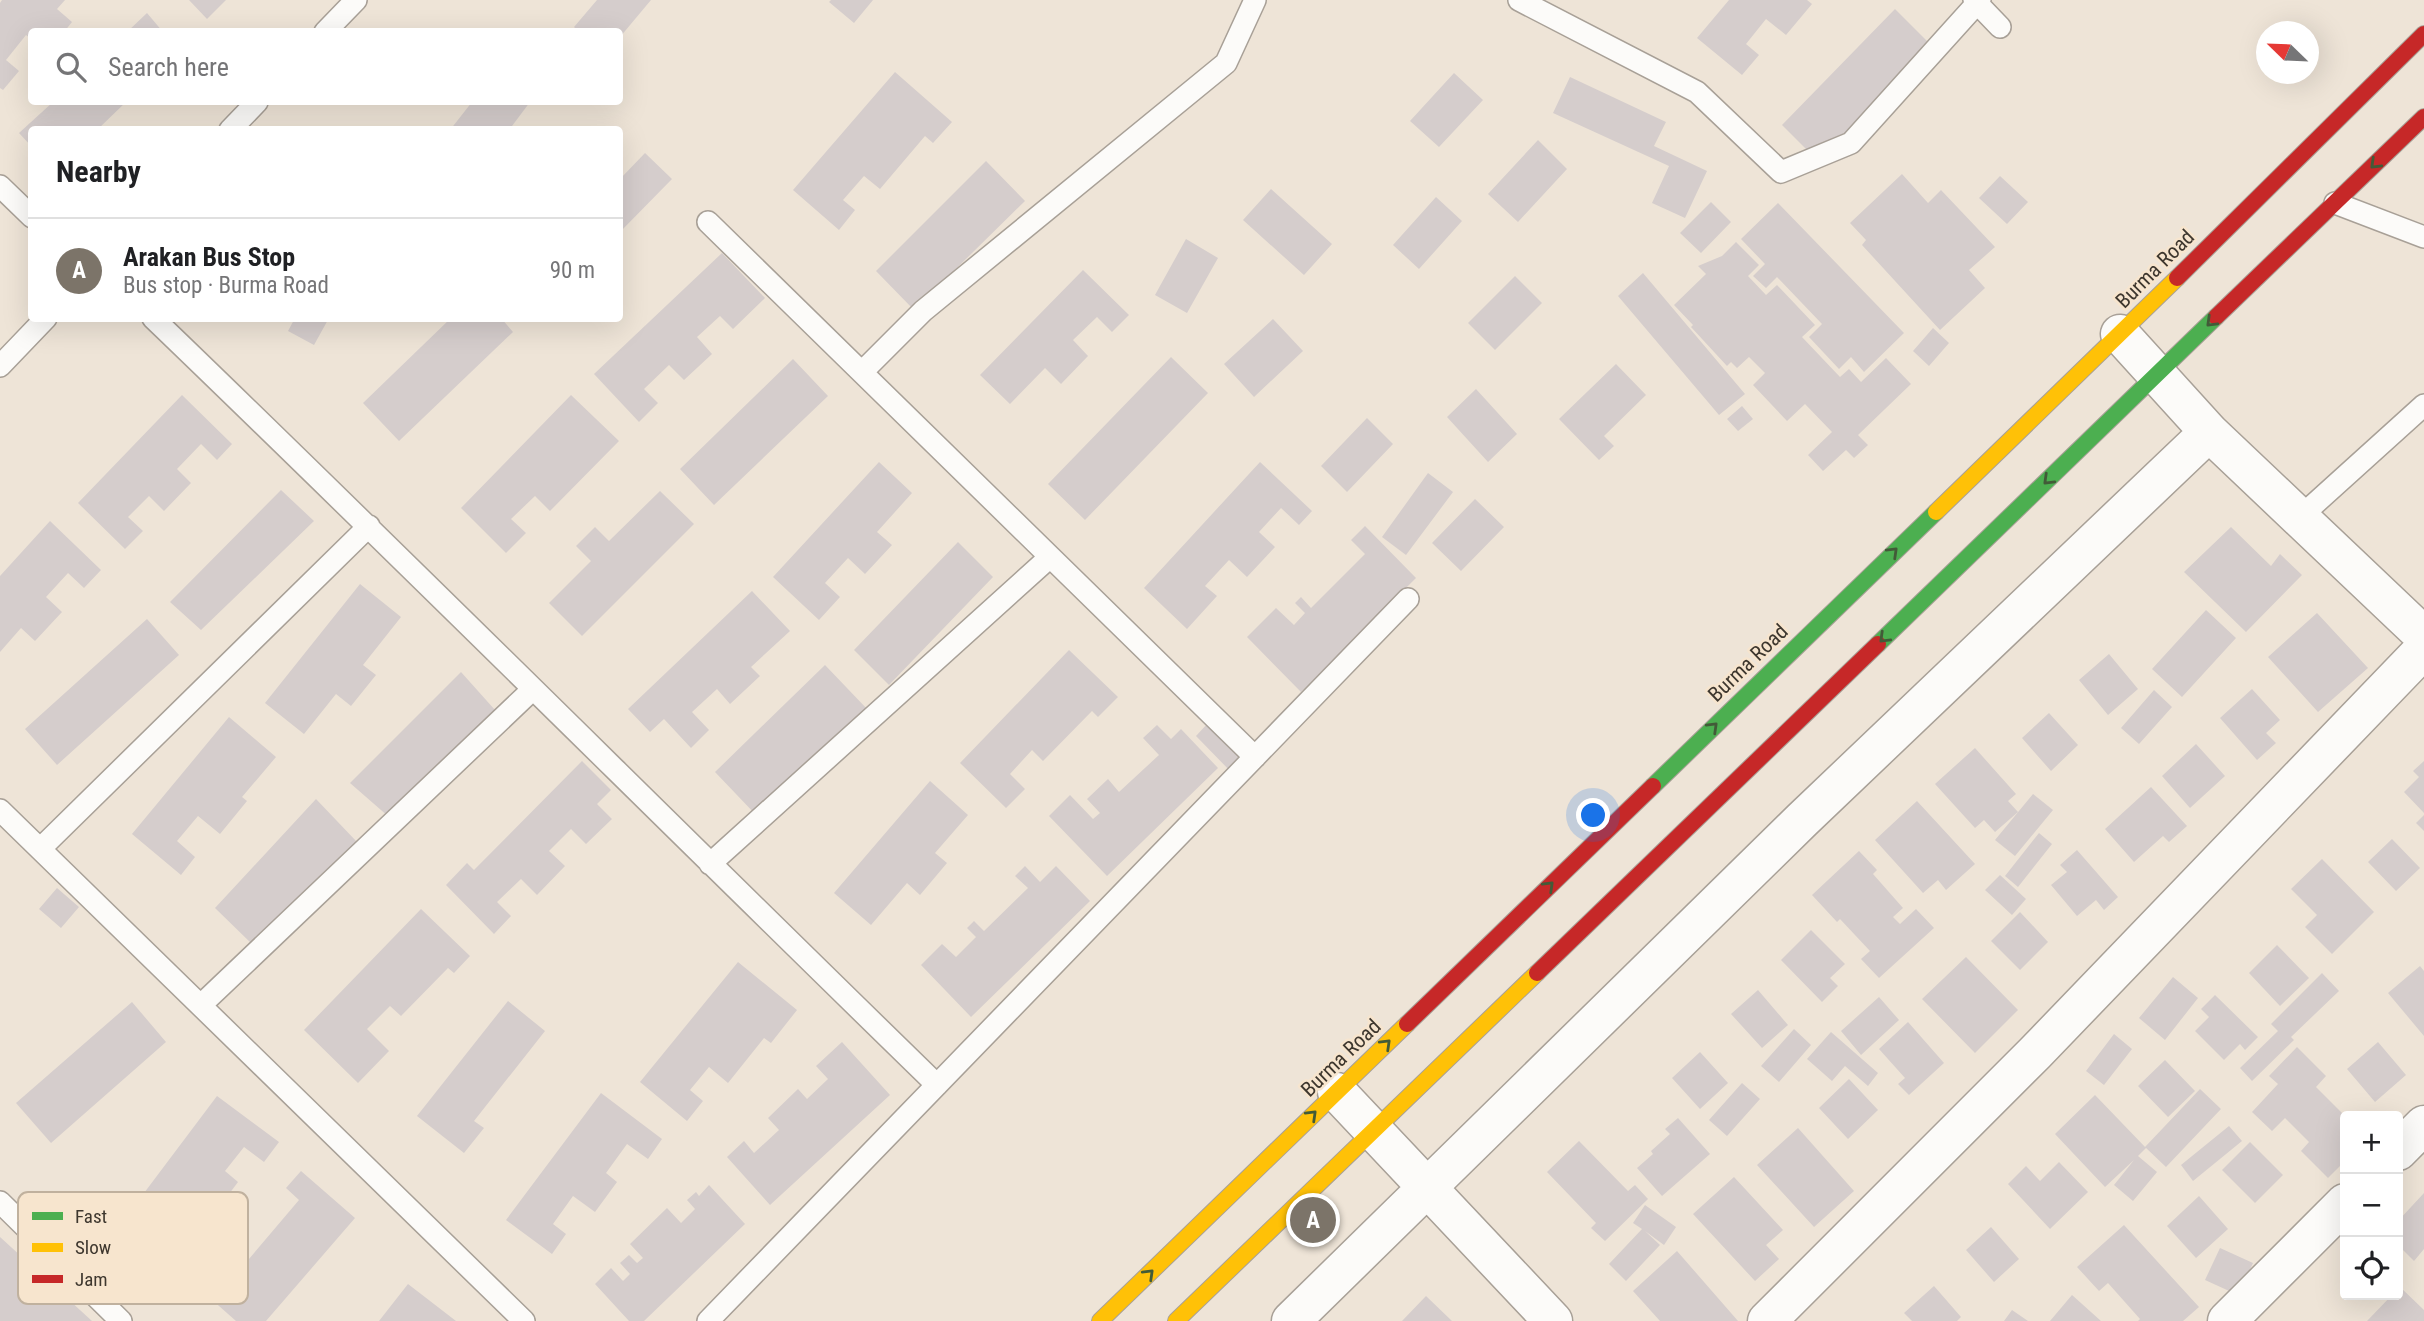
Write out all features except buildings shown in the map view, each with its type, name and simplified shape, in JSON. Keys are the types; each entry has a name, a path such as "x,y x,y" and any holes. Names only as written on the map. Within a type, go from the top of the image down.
{"main road":[{"name":"Burma Road","path":"1100,1321 2120,334 2424,34"},
{"path":"1176,1321 2424,117"}],"street":[{"path":"2120,334 2209,432 2424,636"},
{"path":"1291,1321 1802,820 2209,432"},
{"path":"1767,1321 2035,1053 2424,649"},
{"path":"1337,1091 1553,1321"},
{"path":"2403,1146 2424,1125"},
{"path":"2227,1321 2340,1208"}],"lane":[{"path":"329,28 356,0"},
{"path":"862,372 923,311 1226,63 1255,0"},
{"path":"1520,0 1697,92 1781,172 1851,143 1977,1 2000,27"},
{"path":"234,126 254,105"},
{"path":"0,186 28,213"},
{"path":"2335,203 2424,237"},
{"path":"708,222 1255,757"},
{"path":"0,366 42,322"},
{"path":"157,322 369,526 532,690 937,1085"},
{"path":"2299,518 2424,405"},
{"path":"40,849 369,526"},
{"path":"710,864 1050,557"},
{"path":"708,1321 1408,599"},
{"path":"201,1004 532,690"},
{"path":"0,810 524,1321"},
{"path":"0,1202 18,1220"},
{"path":"104,1304 121,1321"}],"traffic: fast":[{"path":"1878,644 2216,317"},
{"path":"1653,786 1936,512"}],"traffic: slow":[{"path":"1936,512 2177,278"},
{"path":"1176,1321 1537,973"},
{"path":"1100,1321 1407,1024"}],"traffic: jam":[{"path":"2177,278 2424,34"},
{"path":"2216,317 2424,117"},
{"path":"1537,973 1878,644"},
{"path":"1407,1024 1653,786"}],"place":[{"name":"Arakan Bus Stop","path":"1313,1220"}]}
